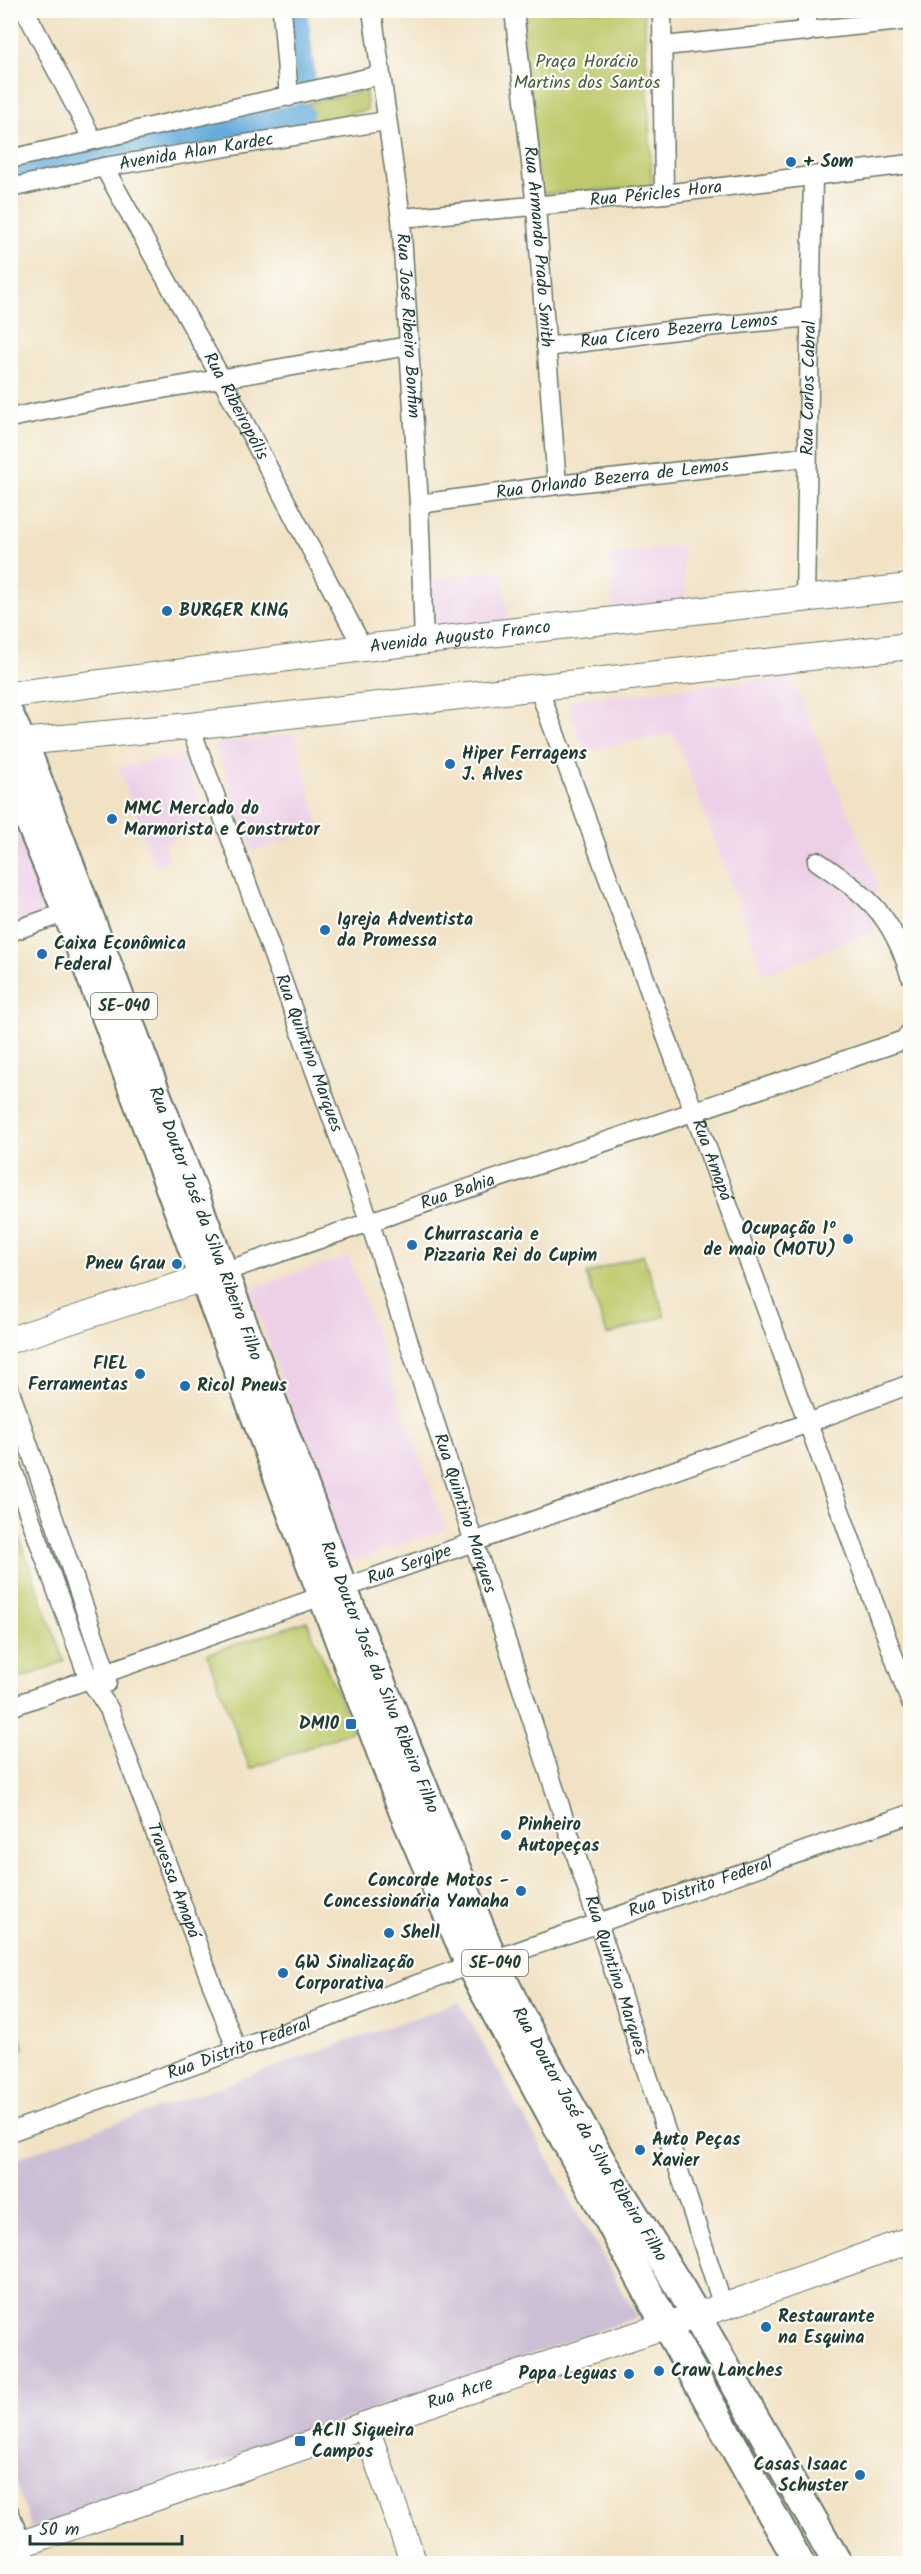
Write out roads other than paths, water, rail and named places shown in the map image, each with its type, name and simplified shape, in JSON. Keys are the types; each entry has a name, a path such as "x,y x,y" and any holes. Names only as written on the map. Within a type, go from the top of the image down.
{"main road":[{"name":"Avenida Augusto Franco","path":"10,695 363,648 910,587"},
{"path":"14,734 190,726 910,645"},
{"name":"Rua Doutor José da Silva Ribeiro Filho","path":"14,734 332,1592 482,1963 666,2325 800,2564"},
{"name":"Rua Doutor José da Silva Ribeiro Filho","path":"10,774 213,1275"},
{"name":"Rua Bahia","path":"10,1340 213,1275"},
{"name":"Rua Doutor José da Silva Ribeiro Filho","path":"482,1963 521,2017 604,2166 695,2315 838,2564"},
{"name":"Rua Acre","path":"20,2552 366,2425 723,2306 910,2240"},
{"path":"366,2425 414,2564"}],"street":[{"path":"25,10 93,140"},
{"path":"282,10 289,97"},
{"name":"Rua José Ribeiro Bonfim","path":"372,10 401,219 419,504 424,642"},
{"name":"Rua Armando Prado Smith","path":"514,10 536,208 557,485"},
{"path":"662,10 664,194"},
{"path":"807,10 807,32"},
{"path":"664,46 910,20"},
{"name":"Avenida Alan Kardec","path":"10,159 380,75"},
{"name":"Avenida Alan Kardec","path":"10,188 104,167 386,121"},
{"name":"Rua Péricles Hora","path":"401,219 536,208 910,164"},
{"name":"Rua Ribeiropólis","path":"104,167 221,378 363,648"},
{"name":"Rua Carlos Cabral","path":"805,598 813,177"},
{"name":"Rua Cícero Bezerra Lemos","path":"546,347 676,330 810,317"},
{"path":"10,418 408,346"},
{"name":"Rua Orlando Bezerra de Lemos","path":"419,504 557,485 806,457"},
{"name":"Rua Amapá","path":"538,687 910,1701"},
{"name":"Rua Quintino Marques","path":"190,726 369,1221 723,2306"},
{"path":"818,861 859,890 880,909 893,930 910,975"},
{"path":"10,932 67,912"},
{"name":"Rua Bahia","path":"213,1275 693,1112 907,1036"},
{"name":"Rua Sergipe","path":"10,1707 88,1677 808,1424 910,1384"},
{"name":"Travessa Amapá","path":"10,1391 106,1671 109,1708"},
{"name":"Travessa Amapá","path":"10,1462 88,1677 109,1708 237,2051"},
{"name":"Rua Distrito Federal","path":"10,2132 482,1963 910,1814"},
{"path":"10,2513 20,2552"}],"waterway":[{"path":"297,10 305,78"},
{"path":"10,174 303,113"}],"place":[{"name":"+ Som","path":"791,162"},
{"name":"BURGER KING","path":"167,611"},
{"name":"Hiper Ferragens J. Alves","path":"450,764"},
{"name":"MMC Mercado do Marmorista e Construtor","path":"112,819"},
{"name":"Igreja Adventista da Promessa","path":"325,930"},
{"name":"Caixa Econômica Federal","path":"42,954"},
{"name":"Ocupação 1º de maio (MOTU)","path":"848,1239"},
{"name":"Churrascaria e Pizzaria Rei do Cupim","path":"412,1245"},
{"name":"Pneu Grau","path":"177,1264"},
{"name":"FIEL Ferramentas","path":"140,1374"},
{"name":"Ricol Pneus","path":"185,1386"},
{"name":"DM10","path":"351,1724"},
{"name":"Pinheiro Autopeças","path":"506,1835"},
{"name":"Concorde Motos - Concessionária Yamaha","path":"521,1891"},
{"name":"Shell","path":"389,1933"},
{"name":"GW Sinalização Corporativa","path":"283,1973"},
{"name":"Auto Peças Xavier","path":"640,2150"},
{"name":"Restaurante na Esquina","path":"766,2327"},
{"name":"Craw Lanches","path":"659,2371"},
{"name":"Papa Leguas","path":"629,2374"},
{"name":"AC11 Siqueira Campos","path":"300,2441"},
{"name":"Casas Isaac Schuster","path":"860,2475"}],"park label":[{"name":"Praça Horácio Martins dos Santos","path":"587,72"}]}
